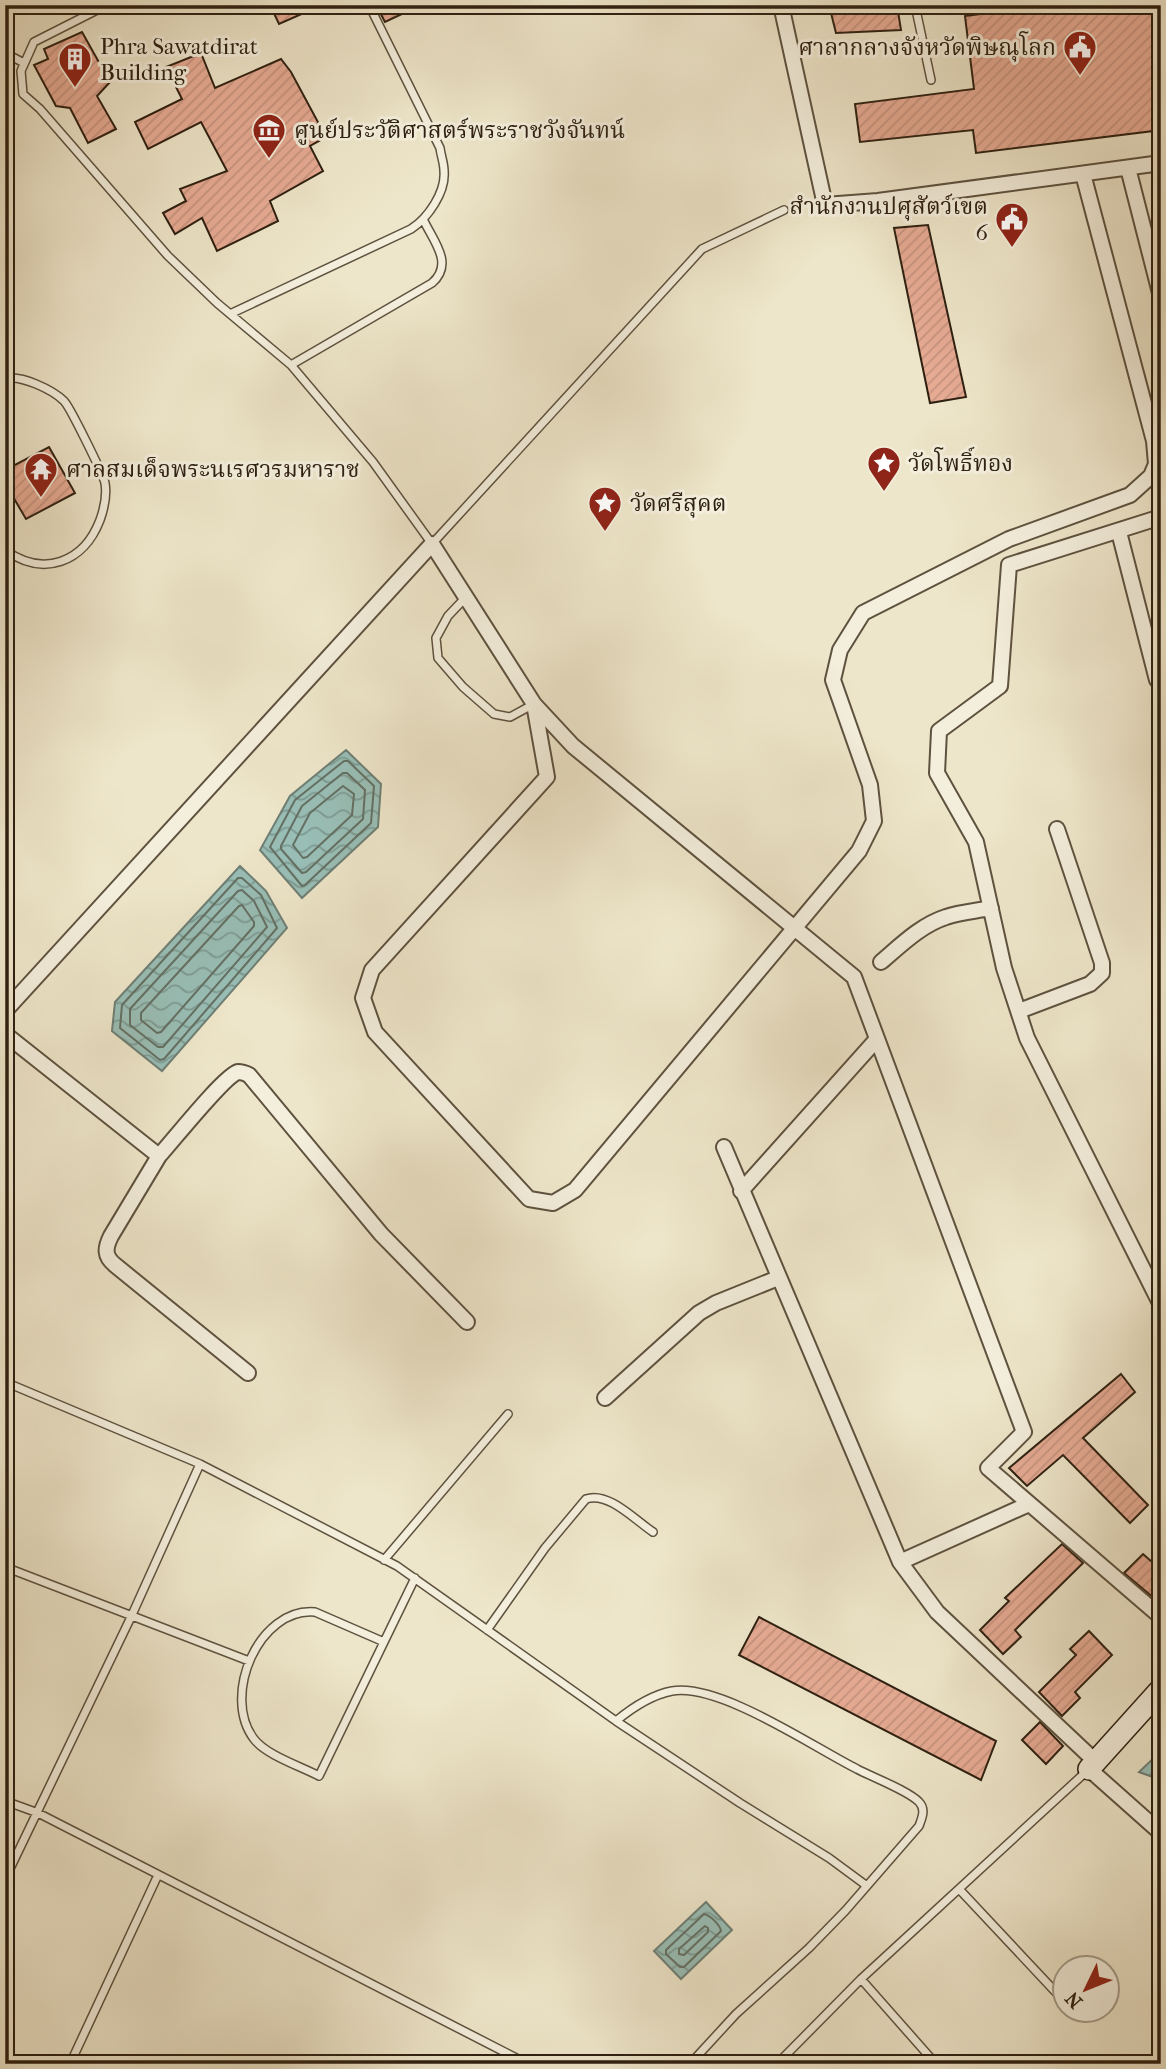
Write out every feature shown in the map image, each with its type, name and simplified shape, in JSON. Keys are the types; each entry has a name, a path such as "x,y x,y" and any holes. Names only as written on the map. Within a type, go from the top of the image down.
{"street":[{"path":"781,5 825,205 878,201 1161,163"},
{"path":"1128,168 1161,296"},
{"path":"534,704 547,777 372,970 363,998 375,1032 529,1199 553,1203 575,1190 859,851 874,821 870,785 833,680 840,650 863,612 1009,539 1130,495 1151,476 1156,464 1154,442 1083,174"},
{"path":"1161,517 1009,565 1000,686 939,731 937,773 976,842 1004,968 1027,1038 1161,1305"},
{"path":"1119,532 1157,680"},
{"path":"5,1011 432,544 534,704 573,746 854,976 1024,1432 988,1468 1161,1618"},
{"path":"1019,1011 1090,984 1102,973 1102,963 1057,829"},
{"path":"881,962 916,933 933,923 946,917 991,908"},
{"path":"5,1034 159,1156"},
{"path":"741,1191 877,1039"},
{"path":"248,1373 115,1265 106,1254 106,1246 111,1236 159,1156 217,1091 239,1072 249,1075 381,1234 467,1322"},
{"path":"724,1147 900,1562 937,1612 1160,1829"},
{"path":"605,1398 699,1314 716,1303 778,1278"},
{"path":"900,1562 1029,1504"},
{"path":"1092,1765 1161,1689"}],"lane":[{"path":"107,5 34,42 21,71 23,94 40,109 167,256 291,365 373,462 432,544 702,249 784,210"},
{"path":"230,314 424,220 442,187 444,173 440,148 369,5"},
{"path":"915,5 931,80"},
{"path":"5,53 24,63"},
{"path":"291,365 432,283 441,275 444,264 424,220"},
{"path":"5,379 11,377 42,385 65,401 105,482 104,509 93,538 70,560 40,565 5,550"},
{"path":"466,596 448,617 436,638 438,658 463,687 494,714 510,717 534,704"},
{"path":"5,1382 200,1464 397,1566 616,1721 829,1858 867,1886"},
{"path":"384,1560 508,1413"},
{"path":"5,1879 131,1617 200,1464"},
{"path":"487,1630 545,1548 586,1499 595,1496 609,1501 653,1532"},
{"path":"5,1567 249,1661"},
{"path":"384,1642 324,1615 303,1611 291,1615 267,1634 249,1661 242,1690 242,1711 254,1740 265,1749 319,1776 384,1642 415,1578"},
{"path":"616,1721 638,1704 673,1691 701,1692 747,1709 910,1796 920,1802 923,1814 919,1826 867,1886 809,1948 736,2014 690,2064"},
{"path":"777,2064 861,1979 1092,1765"},
{"path":"5,1801 38,1813 528,2064"},
{"path":"70,2064 159,1875"},
{"path":"959,1889 1050,1985"},
{"path":"861,1979 936,2064"}],"water":[{"path":"346,750 381,784 378,827 302,898 260,850 290,796"},
{"path":"240,866 266,891 287,928 162,1071 112,1031 115,1002"},
{"path":"1161,1751 1161,1780 1139,1772"},
{"path":"706,1902 732,1930 681,1979 654,1951"}],"building":[{"path":"270,5 322,5 279,24"},
{"path":"376,5 421,5 385,22"},
{"path":"829,5 897,5 901,30 836,33"},
{"name":"ศาลากลางจังหวัดพิษณุโลก","path":"1050,5 1161,5 1161,130 976,153 973,130 860,142 855,104 974,89 965,16"},
{"name":"Phra Sawatdirat Building","path":"82,32 110,82 97,96 116,129 88,143 70,108 56,106 34,65 48,59 44,49"},
{"name":"ศูนย์ประวัติศาสตร์พระราชวังจันทน์","path":"201,53 215,88 281,59 291,72 326,137 310,146 323,171 270,201 278,221 217,251 202,218 175,234 163,213 186,201 180,189 227,171 201,122 148,149 135,122 182,99 166,67"},
{"path":"928,225 966,397 930,403 894,228"},
{"path":"49,447 75,493 26,519 5,483 5,470"},
{"path":"1121,1374 1135,1392 1083,1438 1148,1505 1130,1523 1063,1455 1027,1486 1009,1468"},
{"path":"1062,1544 1083,1563 1015,1630 1021,1637 1003,1654 980,1630 1009,1601 1005,1598"},
{"path":"1143,1554 1161,1570 1161,1604 1124,1573"},
{"path":"759,1617 996,1741 981,1780 739,1655"},
{"path":"1089,1631 1112,1655 1075,1692 1080,1698 1062,1716 1039,1692 1076,1655 1070,1649"},
{"path":"1040,1722 1063,1746 1046,1764 1022,1740"}],"place":[{"name":"ศาลากลางจังหวัดพิษณุโลก","path":"1080,77"},
{"name":"Phra Sawatdirat Building","path":"75,89"},
{"name":"ศูนย์ประวัติศาสตร์พระราชวังจันทน์","path":"269,160"},
{"name":"สำนักงานปศุสัตว์เขต 6","path":"1012,249"},
{"name":"วัดโพธิ์ทอง","path":"884,493"},
{"name":"ศาลสมเด็จพระนเรศวรมหาราช","path":"41,499"},
{"name":"วัดศรีสุคต","path":"605,533"}]}
